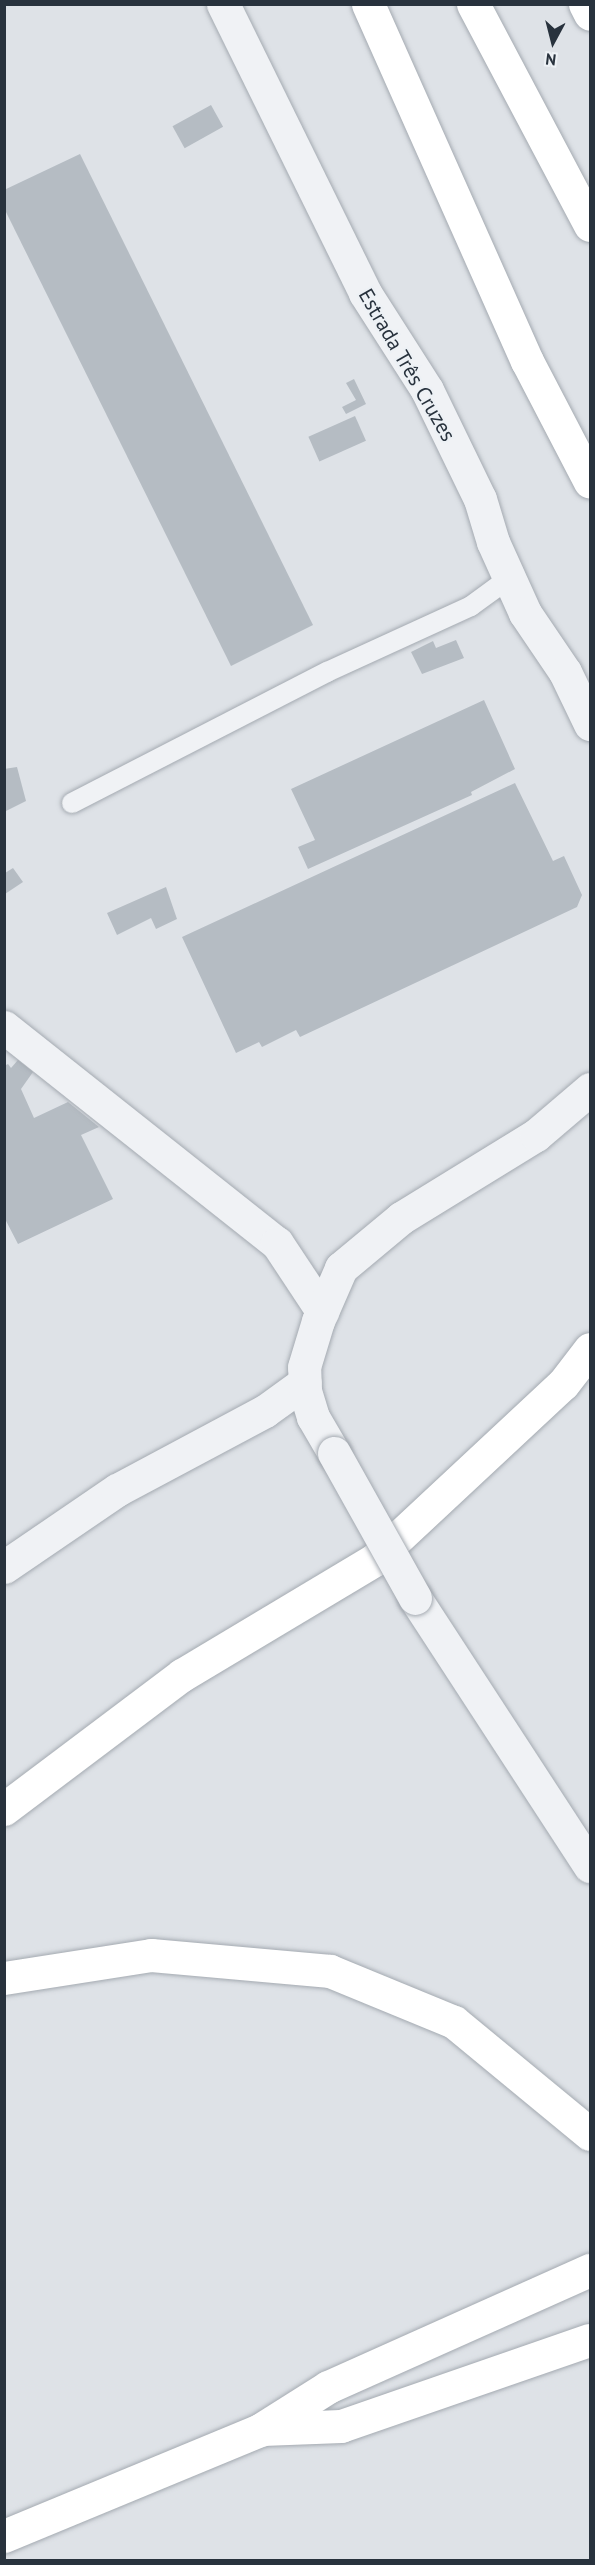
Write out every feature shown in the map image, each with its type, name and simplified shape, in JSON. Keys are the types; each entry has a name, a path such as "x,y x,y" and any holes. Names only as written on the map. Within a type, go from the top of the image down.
{"highway":[{"path":"368,4 528,361 591,482"},
{"path":"473,4 591,225"},
{"path":"585,4 591,15"},
{"path":"4,1809 182,1675 374,1560 563,1384 591,1350"},
{"path":"4,1978 151,1955 330,1971 454,2022 591,2134"},
{"path":"4,2536 260,2430 328,2387 591,2270"},
{"path":"260,2430 341,2426 591,2340"}],"street":[{"name":"Estrada Três Cruzes","path":"223,4 365,294 427,390 480,499 508,579 525,613 565,672 591,724"},
{"path":"4,1027 277,1243 322,1311"},
{"path":"591,1089 536,1135 401,1218 341,1269 322,1311 304,1367 313,1417 415,1598 591,1866"},
{"path":"4,1567 117,1490 265,1412 305,1382"}],"lane":[{"path":"72,803 327,672 471,606 508,579"}],"building":[{"path":"211,105 223,127 185,148 173,126"},
{"path":"80,154 313,625 231,666 4,208 4,190"},
{"path":"354,379 366,404 346,414 342,407 356,400 346,383"},
{"path":"355,416 366,441 319,461 308,437"},
{"path":"456,640 464,658 422,674 411,652 433,641 436,648"},
{"path":"484,700 515,769 471,792 472,795 308,869 298,847 315,840 291,789"},
{"path":"17,767 26,801 4,812 4,769"},
{"path":"515,783 553,861 564,856 582,895 577,907 300,1037 296,1030 262,1047 259,1042 236,1053 182,937"},
{"path":"13,868 23,882 5,894 5,873"},
{"path":"166,887 177,919 156,929 151,918 117,935 107,913"},
{"path":"18,1060 33,1072 21,1089 34,1118 68,1102 99,1127 81,1135 113,1199 18,1244 4,1217 4,1066 8,1064 11,1068"}]}
